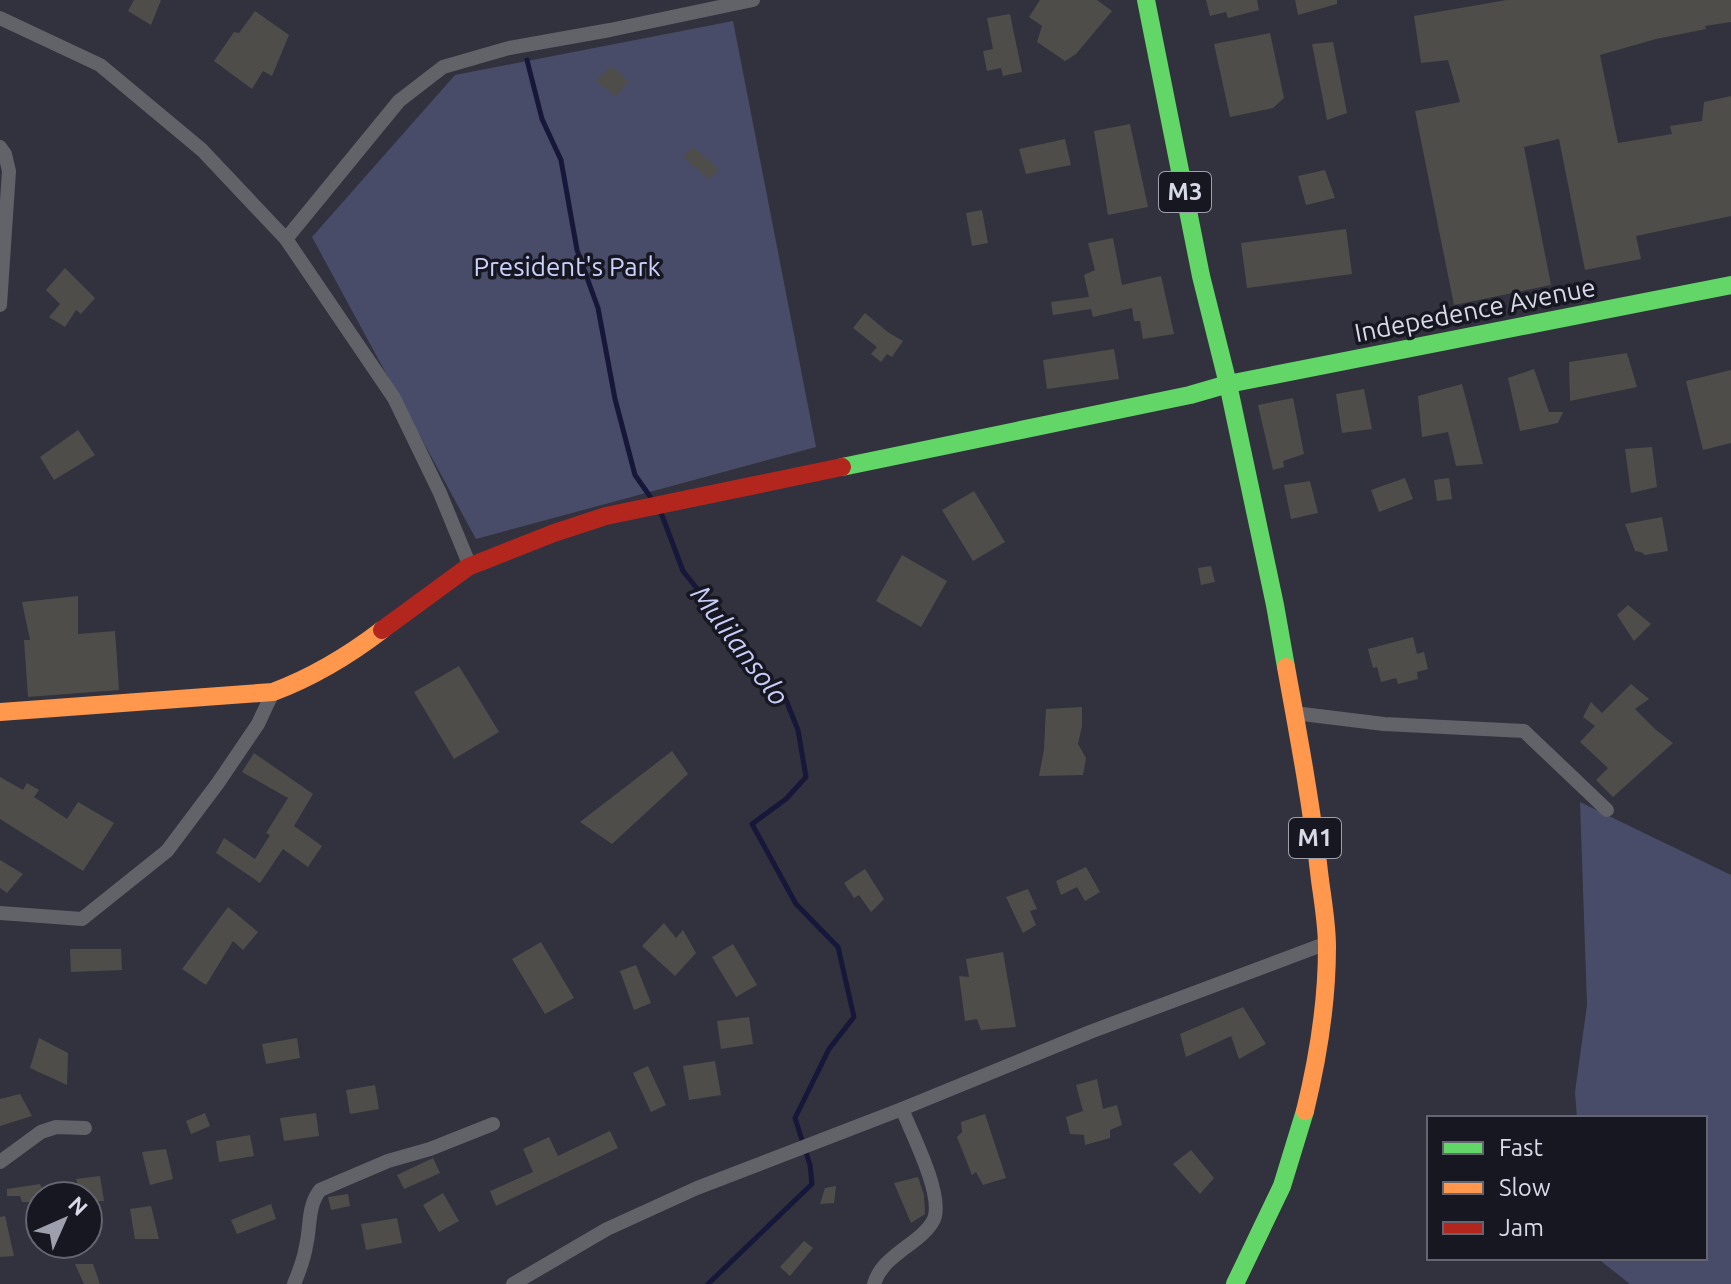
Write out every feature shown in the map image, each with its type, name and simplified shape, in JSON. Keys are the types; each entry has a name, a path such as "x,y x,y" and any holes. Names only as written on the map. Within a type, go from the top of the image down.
{"main road":[{"name":"M3","path":"1146,0 1201,276 1228,384"},
{"name":"Indepedence Avenue","path":"0,712 273,692 294,686 314,675 382,631 470,566 536,539 606,516 1190,395 1228,384 1731,285"},
{"name":"M1","path":"1228,384 1275,605 1314,823 1327,943 1326,978 1314,1073 1300,1131 1282,1186 1235,1284"}],"street":[{"path":"286,239 399,101 443,67 509,48 753,0"},
{"path":"0,18 100,65 202,150 286,239 394,398 440,493 470,566"},
{"path":"0,147 9,171 0,305"},
{"path":"0,913 82,919 167,851 258,724 273,692"},
{"path":"1294,713 1384,724 1524,731 1607,810"},
{"path":"513,1284 607,1229 697,1188 1090,1032 1327,943"},
{"path":"874,1284 880,1269 916,1239 935,1216 930,1179 902,1109"},
{"path":"294,1284 307,1244 313,1199 320,1190 388,1161 430,1149 493,1124"},
{"path":"0,1162 41,1132 56,1127 85,1128"}],"green space":[{"name":"President's Park","path":"733,21 816,447 476,539 312,237 455,75"},
{"path":"1580,802 1731,875 1731,1284 1630,1284 1600,1260 1707,1260 1707,1116 1577,1116 1575,1092 1587,1005"}],"building":[{"path":"134,0 161,0 151,25 128,11"},
{"path":"1040,0 1097,0 1112,11 1076,54 1065,61 1037,42 1042,26 1029,17"},
{"path":"1206,0 1257,0 1259,10 1228,18 1226,12 1210,16"},
{"path":"1295,0 1337,0 1337,4 1298,15"},
{"path":"1507,0 1731,0 1731,22 1705,26 1706,29 1600,55 1618,143 1672,134 1670,126 1702,121 1704,102 1731,96 1731,216 1636,236 1641,259 1585,270 1559,139 1524,147 1551,285 1454,305 1415,111 1460,102 1448,60 1421,63 1414,16"},
{"path":"255,11 289,35 272,76 263,71 252,89 214,61 234,32 239,33"},
{"path":"1010,14 1022,72 1003,76 1001,68 987,71 983,51 993,49 987,18"},
{"path":"1270,33 1284,98 1273,108 1230,117 1214,44"},
{"path":"1333,42 1347,113 1327,120 1312,44"},
{"path":"611,66 629,81 616,96 596,81"},
{"path":"1130,124 1148,207 1108,215 1094,131"},
{"path":"1065,139 1071,165 1026,174 1019,149"},
{"path":"693,147 719,169 709,179 683,157"},
{"path":"1325,170 1335,198 1306,205 1298,176"},
{"path":"982,210 988,243 972,246 966,213"},
{"path":"1346,229 1352,274 1247,288 1241,243"},
{"path":"1113,238 1122,285 1161,276 1174,334 1143,339 1140,321 1134,321 1132,308 1093,317 1091,309 1053,315 1051,302 1089,297 1084,275 1095,270 1088,243"},
{"path":"65,268 95,298 81,314 76,310 65,327 49,317 60,304 46,290"},
{"path":"865,313 903,341 892,357 887,354 881,362 871,354 877,347 853,328"},
{"path":"1114,349 1119,379 1047,389 1043,360"},
{"path":"1627,353 1637,387 1570,401 1569,362"},
{"path":"1534,369 1549,412 1563,412 1558,423 1520,431 1508,378"},
{"path":"1731,370 1731,443 1703,450 1686,381"},
{"path":"1462,384 1483,464 1456,466 1448,432 1422,437 1418,396"},
{"path":"1364,389 1372,429 1342,433 1336,394"},
{"path":"1293,398 1304,454 1283,461 1284,467 1273,470 1258,405"},
{"path":"78,430 95,455 54,480 40,457"},
{"path":"1652,447 1657,487 1631,493 1625,449"},
{"path":"1405,478 1413,499 1379,512 1371,490"},
{"path":"1449,478 1452,499 1437,501 1434,480"},
{"path":"1310,481 1318,513 1291,519 1284,485"},
{"path":"974,491 1005,542 973,561 942,510"},
{"path":"1662,517 1668,551 1645,555 1635,551 1625,524"},
{"path":"902,555 947,581 921,627 876,601"},
{"path":"1211,566 1215,582 1201,585 1198,568"},
{"path":"78,596 78,634 115,631 119,690 28,697 24,640 30,640 22,602"},
{"path":"1628,605 1651,624 1634,641 1617,615"},
{"path":"1413,637 1417,654 1424,652 1428,669 1417,672 1418,679 1398,684 1396,678 1381,682 1368,649"},
{"path":"459,666 499,732 454,759 414,692"},
{"path":"1631,684 1649,699 1635,709 1673,743 1613,797 1596,780 1608,768 1580,742 1595,726 1583,717 1591,702 1602,713"},
{"path":"1082,707 1078,744 1086,758 1083,775 1039,776 1046,709"},
{"path":"672,751 688,774 612,844 580,822"},
{"path":"254,753 313,794 294,826 322,846 308,867 283,849 260,883 216,853 224,838 255,859 270,835 266,833 288,798 242,772"},
{"path":"0,777 23,790 27,783 39,790 34,797 67,819 78,802 114,823 83,871 0,819"},
{"path":"0,860 23,874 7,893 0,888"},
{"path":"1086,867 1100,892 1085,901 1077,887 1061,895 1056,881"},
{"path":"865,869 884,899 871,912 859,895 854,898 844,883"},
{"path":"1028,889 1037,909 1030,911 1036,925 1023,933 1006,897"},
{"path":"228,907 258,932 243,950 233,941 206,985 182,969"},
{"path":"664,923 676,938 683,930 696,953 675,976 642,946"},
{"path":"541,942 574,998 545,1014 512,959"},
{"path":"733,944 757,985 736,997 712,957"},
{"path":"70,949 121,949 122,970 71,972"},
{"path":"1003,952 1016,1027 981,1030 977,1019 965,1021 959,976 969,977 966,959"},
{"path":"636,965 651,1003 634,1010 620,971"},
{"path":"1243,1007 1266,1044 1239,1059 1231,1036 1186,1057 1180,1034"},
{"path":"749,1017 753,1044 721,1049 717,1021"},
{"path":"39,1038 68,1053 67,1085 30,1068"},
{"path":"297,1038 300,1058 266,1064 262,1044"},
{"path":"715,1061 721,1095 689,1100 683,1066"},
{"path":"648,1066 666,1105 651,1112 633,1073"},
{"path":"1097,1079 1103,1109 1117,1105 1122,1125 1110,1130 1110,1138 1085,1145 1084,1135 1070,1134 1066,1117 1083,1111 1076,1085"},
{"path":"375,1085 379,1109 350,1114 346,1090"},
{"path":"20,1094 32,1116 0,1126 0,1099"},
{"path":"205,1113 210,1126 191,1134 186,1121"},
{"path":"316,1113 319,1136 284,1141 280,1118"},
{"path":"985,1114 1006,1178 983,1185 976,1172 972,1175 957,1137 962,1132 961,1122"},
{"path":"610,1131 618,1148 496,1206 490,1191 533,1172 523,1149 549,1137 558,1156"},
{"path":"250,1135 254,1156 219,1162 216,1141"},
{"path":"166,1149 173,1179 150,1185 142,1152"},
{"path":"1191,1150 1214,1178 1200,1194 1173,1164"},
{"path":"433,1158 440,1173 404,1189 397,1175"},
{"path":"100,1176 101,1180 76,1180"},
{"path":"918,1177 924,1195 925,1214 911,1223 894,1183"},
{"path":"24,1186 24,1202 20,1196 7,1196 7,1189"},
{"path":"836,1186 834,1203 820,1204 825,1188"},
{"path":"443,1193 459,1221 439,1232 423,1205"},
{"path":"348,1194 350,1206 331,1210 328,1197"},
{"path":"271,1204 276,1219 237,1234 231,1220"},
{"path":"151,1206 159,1239 135,1239 130,1209"},
{"path":"5,1216 14,1256 0,1257 0,1217"},
{"path":"397,1218 402,1243 366,1250 361,1224"},
{"path":"804,1241 813,1248 790,1276 780,1267"},
{"path":"75,1264 93,1264 100,1284 84,1284"}],"waterway":[{"name":"Mulilansolo","path":"527,60 542,119 561,160 577,250 598,308 615,399 635,475 654,502"},
{"name":"Mulilansolo","path":"660,510 683,571 786,700 798,730 806,777 786,799 752,824 796,904 838,947 854,1017 829,1049 795,1118 810,1165 812,1184 708,1284"}],"traffic: fast":[{"path":"1146,0 1201,276 1228,384 1286,667"},
{"path":"1228,384 1731,285"},
{"path":"842,467 1190,395 1228,384"},
{"path":"1235,1284 1282,1186 1305,1111"}],"traffic: slow":[{"path":"0,712 273,692 330,665 382,630"},
{"path":"1286,667 1309,800 1327,939 1321,1030 1305,1111"}],"traffic: jam":[{"path":"382,630 468,567 554,533 606,516 842,467"}]}
